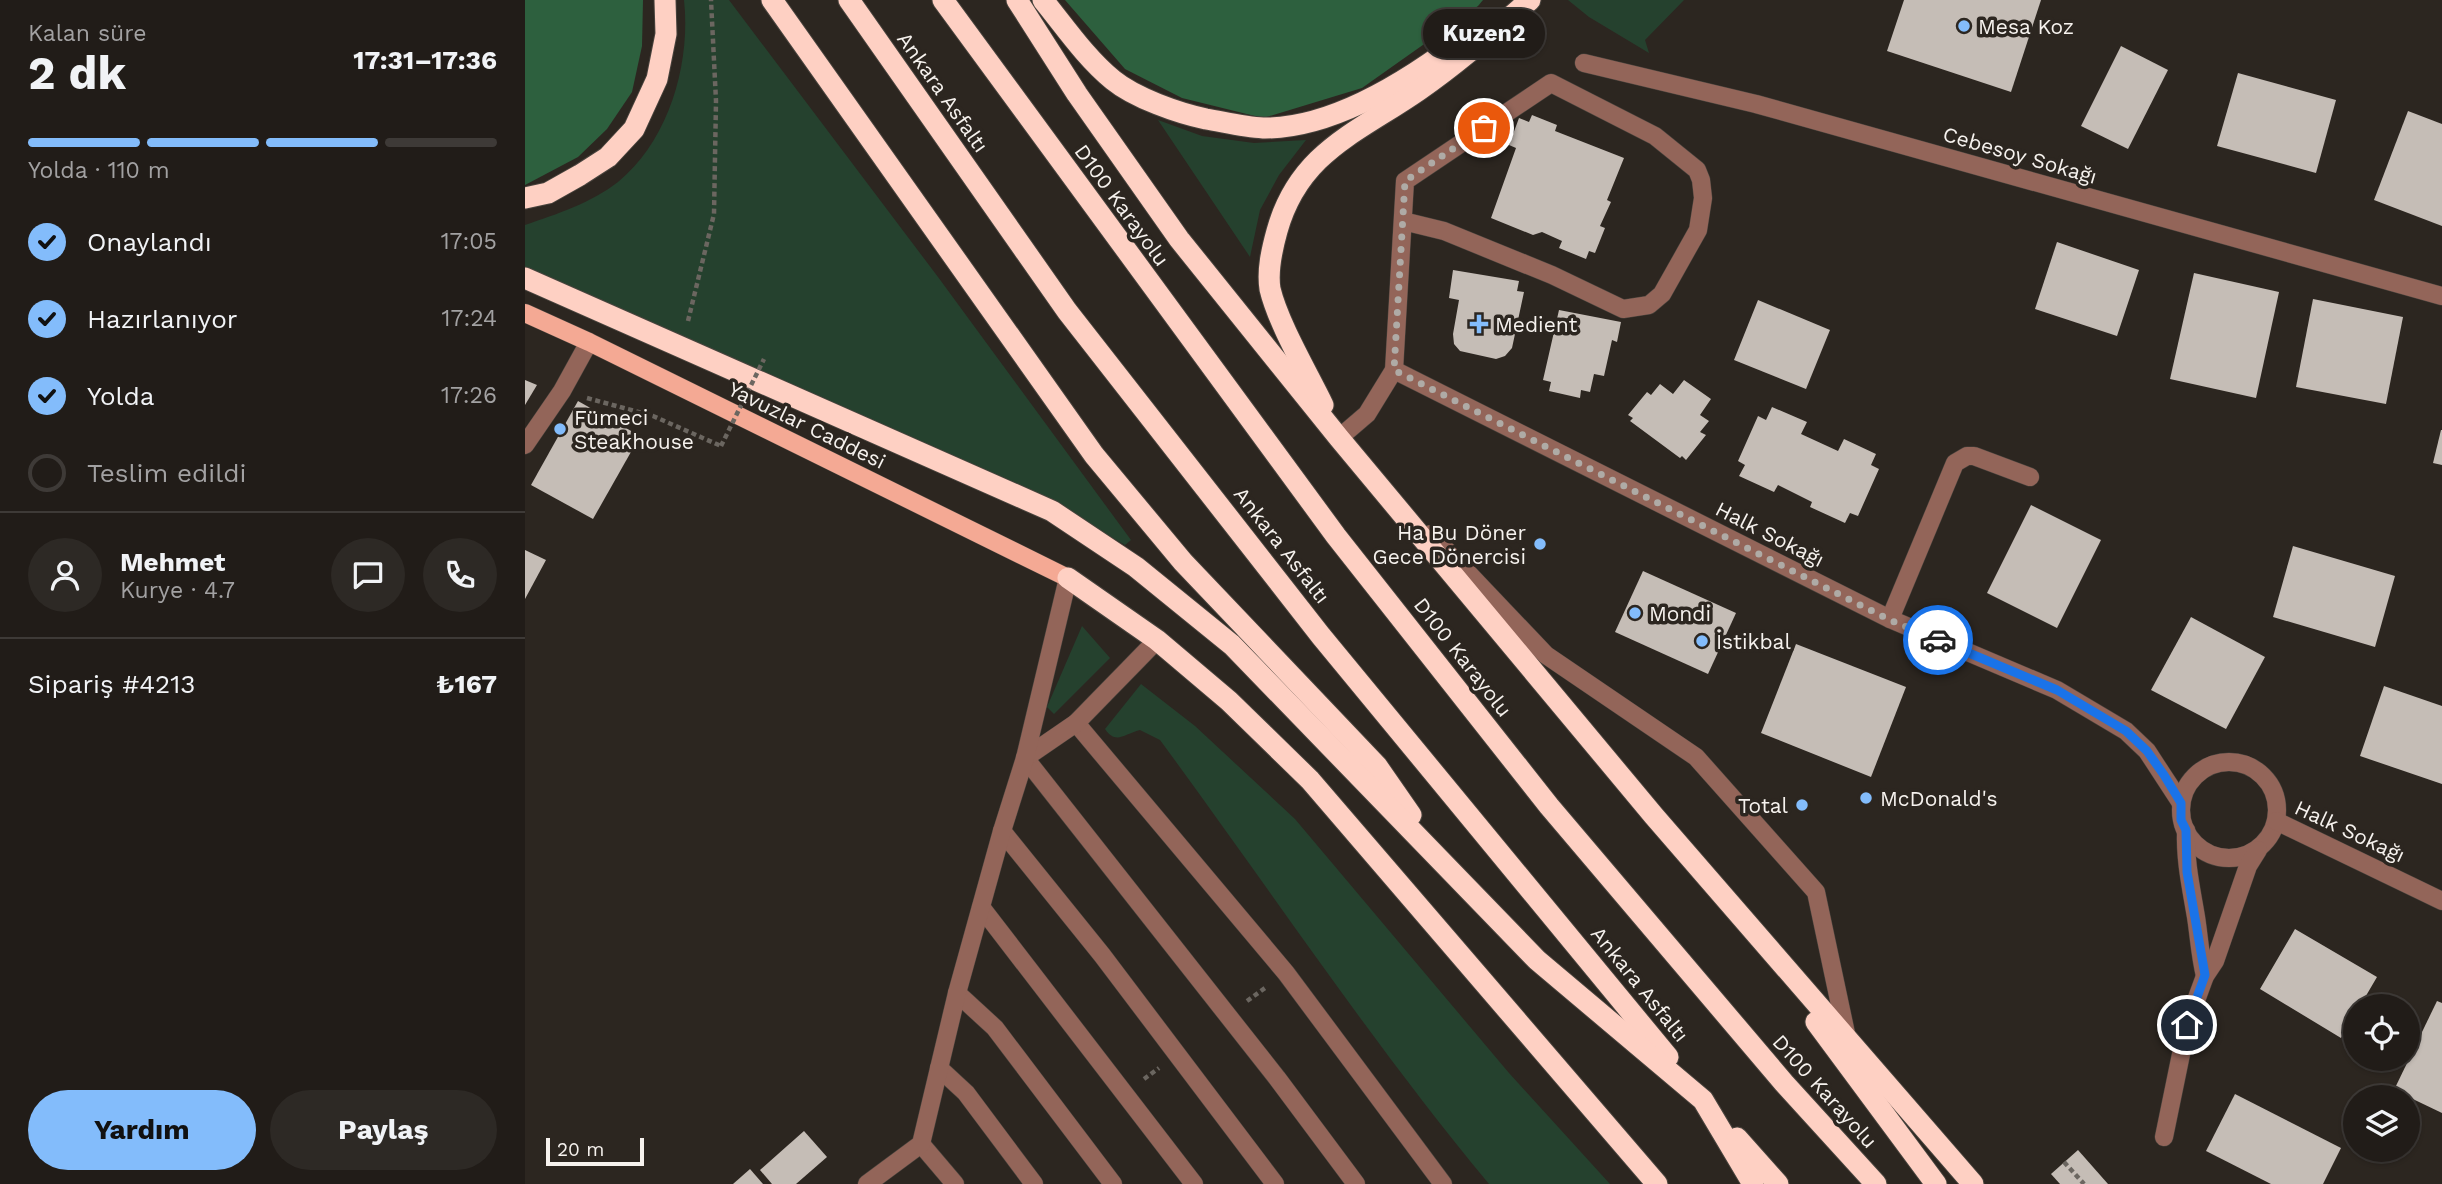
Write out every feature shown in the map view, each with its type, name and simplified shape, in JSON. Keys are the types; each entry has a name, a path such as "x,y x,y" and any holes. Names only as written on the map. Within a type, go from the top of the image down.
{"highway":[{"path":"525,198 548,193 580,175 608,157 634,129 657,79 666,34 665,0"},
{"path":"772,0 1094,455 1183,562 1377,766 1444,863"},
{"name":"Ankara Asfaltı","path":"849,0 1067,311 1321,636 1703,1100"},
{"name":"D100 Karayolu","path":"943,0 1336,536 1549,806 1775,1073 1876,1184"},
{"path":"1017,0 1077,94 1179,239 1339,438 1718,890 1973,1184"},
{"path":"1043,0 1075,40 1114,81 1153,102 1188,115 1263,128 1291,125 1330,115 1370,100 1451,48 1512,0"},
{"path":"1339,438 1277,310 1270,287 1271,252 1293,190 1323,153 1446,71 1530,0"},
{"path":"525,278 1052,511 1136,567 1232,645 1537,960 1703,1100 1777,1184"},
{"path":"1068,578 1157,640 1229,701 1310,780 1657,1184"},
{"path":"1718,890 1936,1184"},
{"path":"1703,1100 1753,1184"}],"main road":[{"name":"Yavuzlar Caddesi","path":"525,313 1068,578"}],"street":[{"name":"Cebesoy Sokağı","path":"1584,64 1756,104 2442,296"},
{"path":"1403,221 1444,231 1552,275 1623,309 1649,305 1662,294 1698,230 1703,198 1702,180 1697,170 1655,136 1551,83 1405,181 1394,370 1367,414 1339,438 1546,655 1696,757 1816,892 1847,1038"},
{"path":"525,445 562,391 589,342"},
{"name":"Halk Sokağı","path":"1394,370 1890,620 2057,690 2126,731 2147,751 2181,803"},
{"path":"1890,620 1955,463 1967,456 1973,456 2030,477"},
{"path":"876,1182 922,1144 957,993 1025,758 1068,578"},
{"path":"1025,758 1076,723 1157,640"},
{"path":"1076,723 1286,973 1443,1184"},
{"path":"1025,758 1356,1184"},
{"path":"2230,762 2247,765 2260,773 2271,786 2277,802 2276,821 2266,842 2257,850 2244,856 2220,858 2203,852 2191,841 2181,820 2181,803 2192,779 2201,771 2216,764 2230,762"},
{"name":"Halk Sokağı","path":"2276,821 2442,901"},
{"path":"2186,830 2187,872 2205,975"},
{"path":"1002,831 1102,955 1275,1184"},
{"path":"2164,1137 2187,1025 2205,975 2215,961 2248,866 2257,850"},
{"path":"981,907 1194,1184"},
{"path":"957,993 995,1028 1113,1184"},
{"path":"939,1068 966,1093 1034,1184"},
{"path":"922,1144 954,1184"}],"path":[{"path":"687,326 714,214 716,100 711,0"},
{"path":"562,391 653,416 721,446 764,359"},
{"path":"2064,1162 2084,1184"}],"green space":[{"path":"525,0 643,0 642,46 632,92 607,129 578,157 525,185"},
{"path":"684,0 729,0 938,277 1131,540 1125,545 1018,484 525,269 525,225 597,196 618,182 636,165 651,145 673,99 680,74 684,49"},
{"path":"1065,0 1483,0 1362,88 1263,118 1182,98 1125,69"},
{"path":"1568,0 1684,0 1645,40 1649,53 1589,17"},
{"path":"1158,120 1202,136 1254,143 1306,140 1279,175 1260,210 1250,257"},
{"path":"1082,626 1110,658 1054,714 1047,707"},
{"path":"1141,684 1195,726 1295,819 1509,1073 1610,1184 1489,1184 1403,1076 1160,740 1140,730 1117,737 1105,729"}],"building":[{"name":"Mesa Koz","path":"1904,0 2041,0 2011,92 1887,51"},
{"path":"2121,46 2168,70 2128,149 2081,126"},
{"path":"2238,73 2336,100 2316,173 2217,146"},
{"path":"2408,111 2442,124 2442,226 2374,200"},
{"path":"1532,115 1557,125 1555,131 1624,158 1607,200 1611,202 1600,226 1605,228 1595,253 1589,251 1586,259 1559,248 1562,241 1542,232 1533,235 1491,218 1516,148 1509,145 1519,118 1529,122"},
{"path":"2057,242 2139,270 2117,336 2035,309"},
{"path":"1453,270 1519,281 1517,291 1524,292 1512,348 1505,356 1496,359 1460,351 1454,344 1453,334 1459,300 1449,298"},
{"path":"2194,273 2279,292 2256,398 2170,379"},
{"path":"2313,299 2403,317 2386,404 2296,387"},
{"path":"1758,300 1830,330 1806,389 1734,360"},
{"path":"1559,310 1621,322 1617,342 1612,340 1604,376 1594,374 1590,392 1581,390 1580,398 1549,391 1551,382 1543,380"},
{"path":"525,380 537,385 525,405"},
{"path":"1684,380 1711,399 1700,415 1709,421 1700,432 1706,435 1686,460 1630,421 1633,418 1628,415 1647,392 1651,395 1660,384 1673,394"},
{"path":"578,401 640,436 593,519 531,485"},
{"path":"1772,407 1807,422 1801,434 1838,451 1844,439 1876,454 1871,465 1879,469 1858,516 1850,513 1845,523 1810,507 1812,502 1778,485 1774,492 1739,476 1745,465 1738,461 1758,416 1766,420"},
{"path":"2442,430 2442,465 2433,463"},
{"path":"2031,505 2101,540 2057,628 1987,593"},
{"path":"2293,546 2395,576 2375,647 2273,617"},
{"path":"525,550 546,560 525,599"},
{"path":"1643,571 1736,613 1708,674 1615,632"},
{"path":"2191,617 2265,657 2226,729 2151,690"},
{"path":"1796,644 1906,687 1871,777 1761,733"},
{"path":"2384,686 2442,706 2442,784 2360,756"},
{"path":"2295,929 2377,977 2367,994 2343,994 2341,1038 2260,989"},
{"path":"2437,1001 2442,1003 2442,1113 2420,1102 2420,1085 2396,1085 2403,1071 2420,1071 2420,1036"},
{"path":"2235,1094 2341,1148 2323,1184 2271,1184 2206,1151"},
{"path":"804,1131 827,1157 796,1184 772,1184 760,1170"},
{"path":"2078,1150 2108,1184 2060,1184 2051,1174"},
{"path":"750,1169 763,1184 733,1184"}],"way so far":[{"path":"1484,128 1405,181 1394,370 1890,620 1938,640"}],"place":[{"name":"Mesa Koz","path":"1964,26"},
{"name":"Kuzen2","path":"1484,128"},
{"name":"Medient","path":"1479,324"},
{"name":"Fümeci Steakhouse","path":"560,429"},
{"name":"Ha Bu Döner Gece Dönercisi","path":"1540,544"},
{"name":"Mondi","path":"1635,613"},
{"name":"İstikbal","path":"1702,641"},
{"name":"McDonald's","path":"1866,798"},
{"name":"Total","path":"1802,805"}],"route":[{"path":"1938,640 2057,690 2126,731 2147,751 2164,775 2181,803 2181,820 2186,830 2187,872 2205,975 2187,1025"}]}
